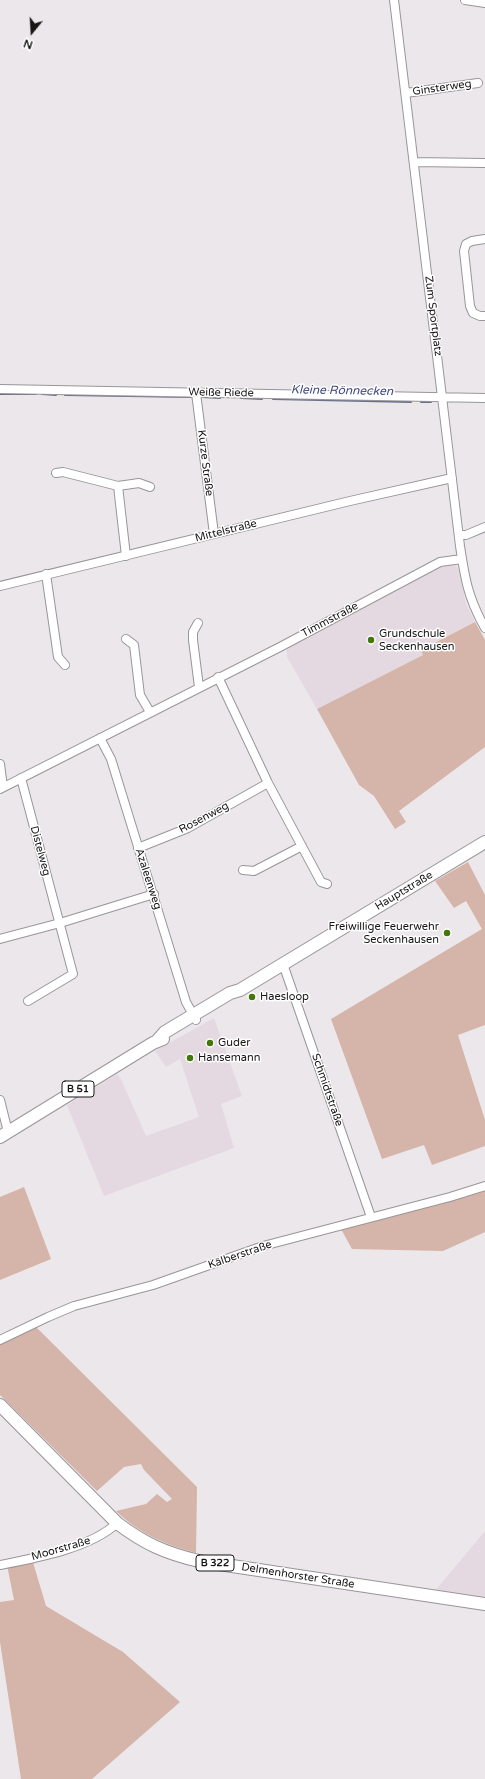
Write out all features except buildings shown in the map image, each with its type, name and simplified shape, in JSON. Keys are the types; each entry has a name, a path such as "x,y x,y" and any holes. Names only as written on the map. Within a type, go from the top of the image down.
{"main road":[{"name":"Hauptstraße","path":"4,1134 157,1041 168,1038 194,1018 232,998 240,990 485,842"},
{"name":"Delmenhorster Straße","path":"0,1405 117,1523 134,1536 154,1547 174,1555 199,1561 485,1604"}],"street":[{"name":"Zum Sportplatz","path":"394,0 462,559 469,595 485,628"},
{"path":"465,0 485,3"},
{"name":"Ginsterweg","path":"406,93 478,83"},
{"path":"414,162 485,163"},
{"path":"485,239 472,240 466,244 464,251 470,306 473,313 480,316 485,316"},
{"name":"Weiße Riede","path":"0,389 485,398"},
{"name":"Kurze Straße","path":"196,393 214,534"},
{"path":"56,473 63,472 118,486 139,483 150,487"},
{"name":"Mittelstraße","path":"0,586 357,499 452,478"},
{"path":"118,486 126,556"},
{"path":"459,535 466,535 485,527"},
{"name":"Timmstraße","path":"2,788 218,677 280,647 440,562 462,559"},
{"path":"46,574 58,657 65,665"},
{"path":"198,623 193,632 193,640 199,687"},
{"path":"126,639 134,645 140,695 150,712"},
{"path":"218,677 268,783 321,882 327,884"},
{"name":"Azaleenweg","path":"100,738 111,759 138,848 154,894 186,1002 194,1018"},
{"path":"0,764 2,788"},
{"name":"Distelweg","path":"21,778 60,923 72,974 28,1001"},
{"name":"Rosenweg","path":"138,848 188,828 268,783"},
{"path":"244,870 254,871 302,846"},
{"path":"0,939 60,923 154,894"},
{"name":"Schmidtstraße","path":"283,964 371,1217"},
{"path":"0,1100 4,1134"},
{"name":"Kälberstraße","path":"0,1340 63,1310 152,1285 263,1246 450,1197 485,1186"},
{"name":"Moorstraße","path":"0,1565 82,1544 102,1536 117,1523"}],"shaded area":[{"name":"Grundschule Seckenhausen","path":"450,563 456,566 459,570 466,604 475,622 421,650 423,655 317,709 287,657 287,647 445,564"},
{"path":"475,622 485,640 485,747 399,811 406,822 395,829 374,796 359,785 317,709 423,655 421,650"},
{"path":"468,862 485,895 485,1025 458,1035 485,1120 485,1146 432,1165 424,1145 382,1159 331,1019 482,929 466,901 454,908 435,881"},
{"path":"214,1018 242,1096 221,1104 234,1148 104,1196 67,1105 117,1074 121,1079 146,1136 199,1117 180,1059 166,1067 155,1051"},
{"path":"24,1187 51,1259 0,1280 0,1197"},
{"path":"485,1189 485,1232 443,1251 352,1249 341,1229 455,1200"},
{"path":"36,1327 197,1487 196,1553 173,1546 143,1532 116,1511 146,1504 157,1494 167,1502 172,1499 144,1470 141,1464 124,1467 97,1491 0,1395 0,1344"},
{"path":"485,1531 485,1599 434,1592"},
{"path":"32,1559 46,1606 123,1652 180,1702 92,1779 21,1779 0,1642 0,1602 14,1600 7,1565"}],"waterway":[{"name":"Kleine Rönnecken","path":"0,394 36,394"},
{"name":"Kleine Rönnecken","path":"42,394 56,395"},
{"name":"Kleine Rönnecken","path":"65,395 191,397"},
{"path":"202,397 220,398"},
{"path":"241,398 262,399"},
{"name":"Kleine Rönnecken","path":"273,399 411,402"},
{"name":"Kleine Rönnecken","path":"421,402 431,402"}],"place":[{"name":"Grundschule Seckenhausen","path":"371,640"},
{"name":"Freiwillige Feuerwehr Seckenhausen","path":"447,933"},
{"name":"Haesloop","path":"252,997"},
{"name":"Guder","path":"210,1043"},
{"name":"Hansemann","path":"190,1058"}]}
